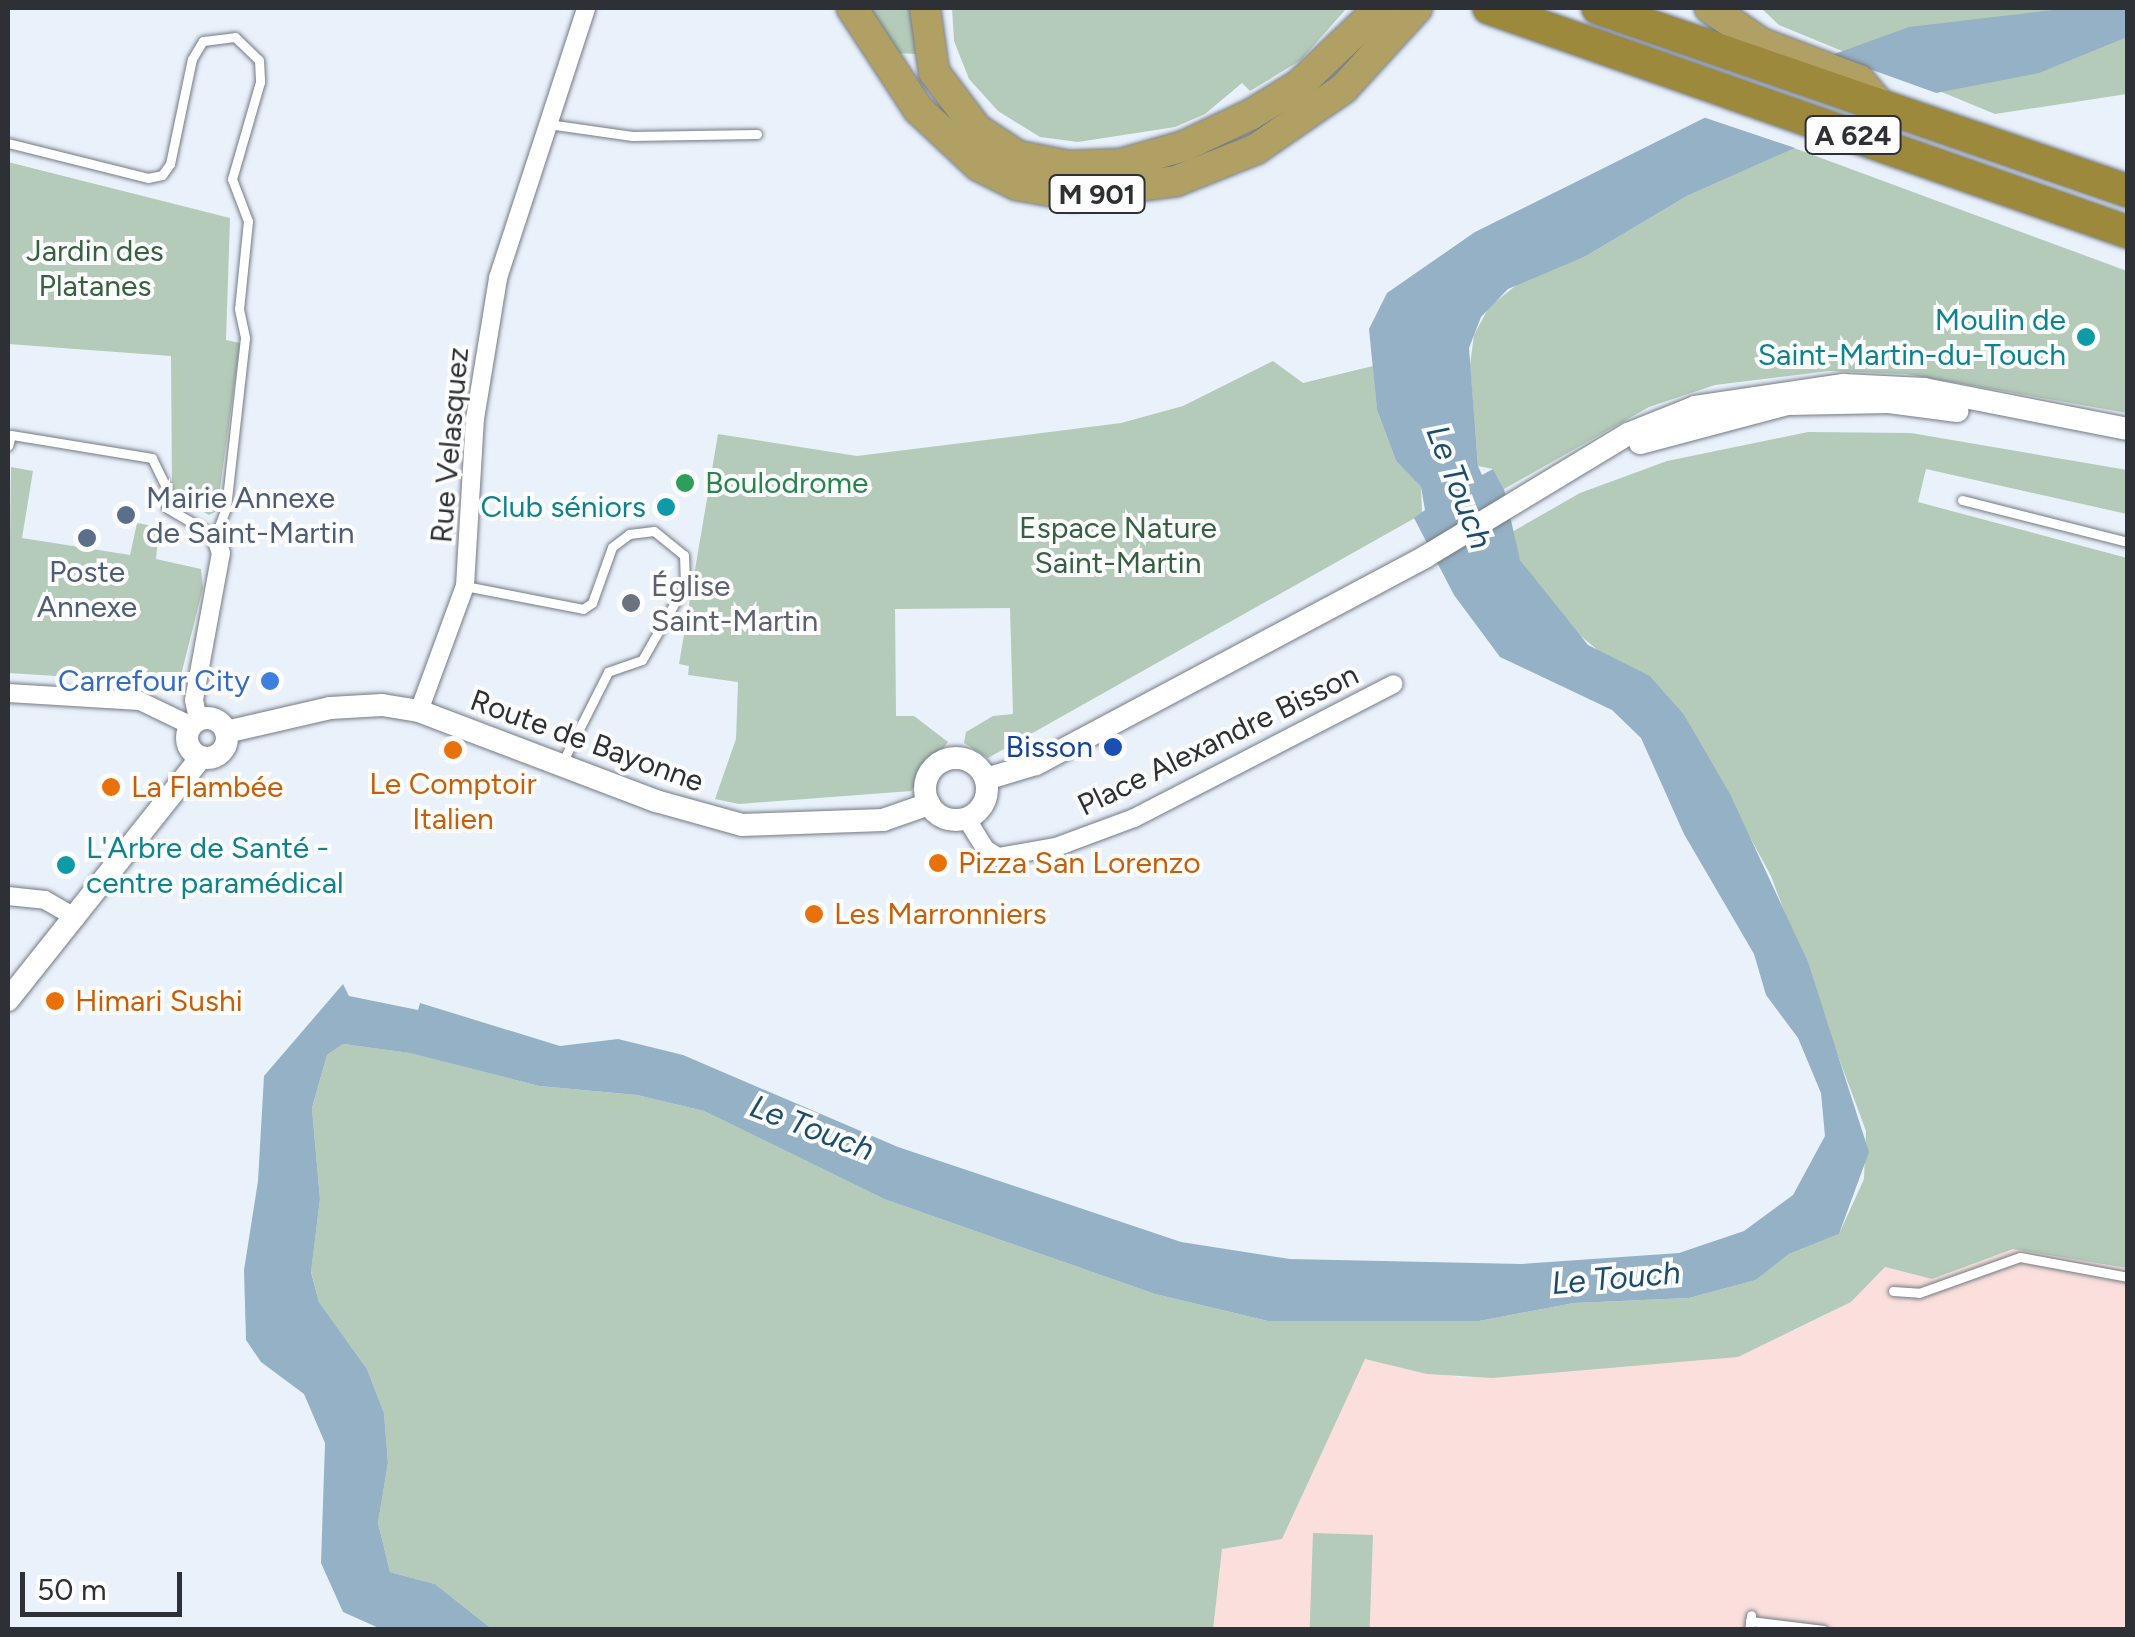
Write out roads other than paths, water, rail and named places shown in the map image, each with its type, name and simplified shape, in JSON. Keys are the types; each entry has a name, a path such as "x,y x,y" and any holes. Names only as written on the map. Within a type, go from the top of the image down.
{"highway":[{"name":"M 901","path":"852,8 918,109 979,166 1017,185 1073,195 1122,192 1218,168 1301,122 1375,28"},
{"name":"M 901","path":"925,8 934,72 977,129 1018,156 1069,166 1120,164 1201,139 1299,85 1375,28 1417,8"},
{"name":"A 624","path":"1489,8 2128,232"},
{"name":"A 624","path":"1598,8 2128,192"},
{"path":"1710,8 1735,28 1859,80 1883,109"}],"street":[{"name":"Rue Velasquez","path":"420,710 465,586 482,360 520,196 586,8"},
{"path":"986,779 1036,764 1513,508 1628,434 1695,406 1812,386 1924,389 2128,429"},
{"path":"1590,462 1708,420 1832,401 1942,408 2128,444"},
{"path":"200,757 187,744 194,722 194,700 220,553 214,536"},
{"name":"Place Alexandre Bisson","path":"966,818 984,850 998,857 1056,847 1134,818 1394,684"},
{"path":"8,693 140,701 194,722 215,719 226,732 220,752 200,757 8,1000"},
{"name":"Route de Bayonne","path":"226,732 330,708 420,710 561,766 742,824 883,820 929,804"},
{"path":"946,760 968,760 986,779 984,803 966,818 945,818 929,804 928,778 946,760"},
{"path":"8,896 45,900 76,918"}],"lane":[{"path":"8,143 148,178 162,175 170,164 192,58 203,41 236,37 259,60 260,82 232,179 248,221 239,310 245,338 226,508 214,536 166,508 166,487 152,458 9,441"},
{"path":"545,124 632,136 757,134"},
{"path":"1962,500 2128,542"},
{"path":"465,586 583,609 592,603 612,547 629,534 654,531 684,555 685,585 642,660 608,672 561,766"},
{"path":"1893,1290 1919,1293 2020,1258 2128,1277"},
{"path":"1750,1622 1823,1630"}],"water":[{"name":"Le Touch","path":"2069,8 2127,8 2127,37 2039,73 1905,99 1687,196 1586,256 1508,289 1481,317 1469,348 1478,466 1482,475 1493,469 1504,489 1520,560 1588,645 1650,676 1683,713 1730,794 1808,962 1869,1152 1839,1234 1789,1254 1756,1280 1689,1298 1574,1303 1479,1321 1268,1321 1155,1294 884,1199 704,1111 637,1095 539,1086 410,1053 343,1044 327,1055 312,1108 320,1199 311,1272 319,1302 367,1369 384,1413 388,1463 378,1523 390,1572 435,1584 492,1629 381,1629 343,1612 321,1563 325,1443 304,1394 261,1362 246,1340 244,1270 258,1181 264,1076 343,984 349,996 418,1010 420,1003 560,1046 618,1039 683,1055 898,1147 1181,1242 1290,1259 1521,1264 1679,1253 1744,1231 1793,1195 1825,1136 1821,1093 1798,1038 1766,995 1754,954 1684,834 1641,738 1612,710 1500,657 1454,595 1414,518 1425,510 1421,487 1396,461 1377,410 1369,329 1387,293 1475,232 1829,56 1909,27"}],"place":[{"name":"Moulin de Saint-Martin-du-Touch","path":"2086,337"},
{"name":"Boulodrome","path":"685,483"},
{"name":"Club séniors","path":"666,507"},
{"name":"Mairie Annexe de Saint-Martin","path":"126,515"},
{"name":"Poste Annexe","path":"87,538"},
{"name":"Église Saint-Martin","path":"631,603"},
{"name":"Carrefour City","path":"270,681"},
{"name":"Bisson","path":"1113,747"},
{"name":"Le Comptoir Italien","path":"453,750"},
{"name":"La Flambée","path":"111,787"},
{"name":"Pizza San Lorenzo","path":"938,863"},
{"name":"L'Arbre de Santé - centre paramédical","path":"66,865"},
{"name":"Les Marronniers","path":"814,914"},
{"name":"Himari Sushi","path":"55,1001"}],"park label":[{"name":"Jardin des Platanes","path":"95,268"},
{"name":"Espace Nature Saint-Martin","path":"1118,545"}]}
